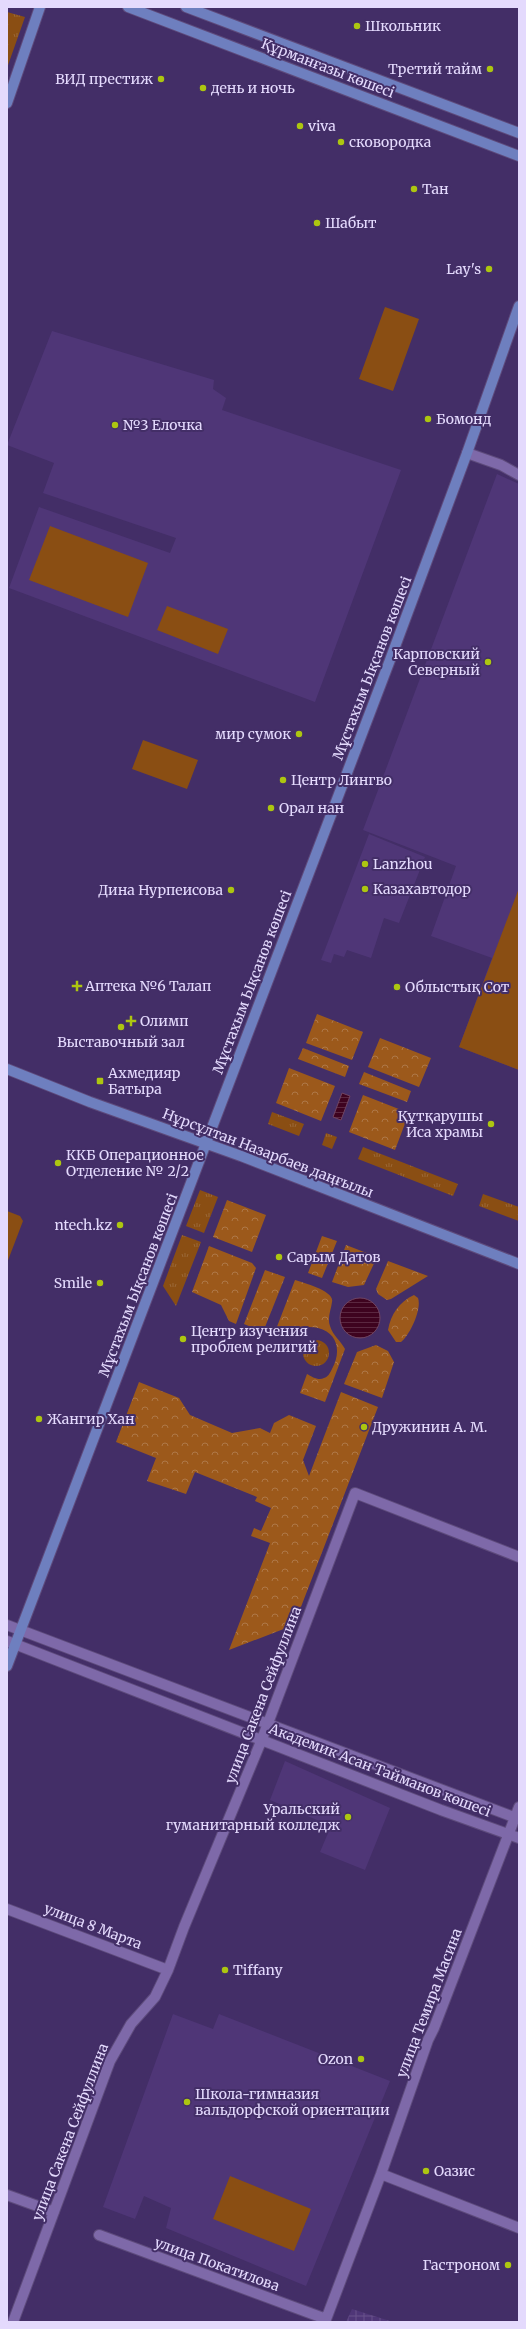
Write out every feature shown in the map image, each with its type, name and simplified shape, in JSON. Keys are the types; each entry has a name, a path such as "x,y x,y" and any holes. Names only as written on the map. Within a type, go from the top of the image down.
{"street":[{"path":"7,103 40,7"},
{"name":"Құрманғазы көшесі","path":"128,7 519,156"},
{"path":"186,7 519,133"},
{"name":"Мұстахым Ықсанов көшесі","path":"7,1666 11,1643 21,1630 467,453 519,306"},
{"path":"467,453 501,465 519,475"},
{"name":"Нұрсұлтан Назарбаев даңғылы","path":"7,1069 90,1102 206,1143 519,1264"},
{"name":"улица Сакена Сейфуллина","path":"13,2322 110,2061 131,2024 155,1997 168,1970 184,1927 268,1725 355,1493 519,1557"},
{"name":"Академик Асан Тайманов көшесі","path":"7,1625 517,1818"},
{"name":"Академик Асан Тайманов көшесі","path":"11,1643 262,1739 441,1810 519,1838"},
{"name":"улица Темира Масина","path":"325,2320 381,2174 428,2040 434,2028 508,1834 517,1818 519,1807"},
{"name":"улица 8 Марта","path":"7,1909 168,1970"},
{"path":"381,2174 519,2228"},
{"path":"7,2195 54,2212"},
{"name":"улица Покатилова","path":"99,2235 325,2320"}],"shaded area":[{"path":"52,331 214,380 213,389 226,398 222,410 401,470 315,702 9,588 39,507 170,553 176,538 43,493 54,463 7,445"},
{"path":"497,474 519,484 519,1070 459,1047 492,958 431,936 456,866 363,830"},
{"path":"369,834 425,857 399,923 384,918 371,958 347,950 344,957 334,954 331,963 321,960"},
{"path":"342,1093 350,1096 341,1120 333,1117"},
{"path":"364,1298 371,1301 377,1307 380,1318 379,1326 371,1335 364,1338 356,1338 349,1335 341,1326 340,1314 343,1307 352,1299"},
{"name":"Уральский гуманитарный колледж","path":"285,1761 390,1808 365,1870 320,1852 331,1826 270,1800"},
{"path":"173,2014 213,2029 219,2014 390,2081 306,2286 166,2228 171,2208 144,2196 135,2219 103,2207"},
{"path":"352,2309 393,2322 346,2322"}],"green space":[{"path":"7,12 25,17 7,68"},
{"path":"385,307 419,319 393,391 359,379"},
{"path":"50,526 148,563 128,617 29,580"},
{"path":"167,606 228,629 218,654 157,630"},
{"path":"143,740 198,760 187,789 132,769"},
{"path":"519,888 519,1070 459,1047"},
{"path":"317,1014 363,1032 352,1060 306,1043"},
{"path":"380,1038 431,1058 419,1087 368,1067"},
{"path":"303,1048 349,1066 345,1077 298,1059"},
{"path":"289,1068 335,1086 321,1121 276,1103"},
{"path":"364,1072 411,1091 407,1102 359,1084"},
{"path":"363,1095 409,1113 395,1150 349,1132"},
{"path":"272,1112 304,1124 299,1136 268,1124"},
{"path":"326,1133 337,1137 332,1149 322,1145"},
{"path":"363,1147 458,1184 453,1196 358,1159"},
{"path":"200,1190 218,1197 204,1233 186,1226"},
{"path":"483,1194 519,1207 519,1221 479,1206"},
{"path":"227,1200 266,1215 252,1252 213,1237"},
{"path":"7,1211 20,1216 23,1221 7,1263"},
{"path":"182,1235 201,1242 176,1306 163,1286"},
{"path":"322,1236 337,1241 322,1278 308,1273"},
{"path":"346,1245 377,1257 364,1285 348,1287 332,1282"},
{"path":"209,1246 252,1263 256,1268 236,1324 229,1321 221,1305 192,1292"},
{"path":"388,1261 428,1276 387,1300 378,1294 376,1289"},
{"path":"265,1270 285,1277 263,1332 244,1324"},
{"path":"295,1280 318,1288 329,1294 332,1298 329,1323 331,1330 345,1349 325,1402 300,1393 307,1374 322,1379 328,1376 335,1363 337,1357 336,1344 330,1334 318,1328 307,1327 295,1329 273,1337"},
{"path":"414,1295 418,1298 419,1303 417,1315 408,1334 401,1342 396,1342 388,1330 391,1319 396,1309 404,1301"},
{"path":"316,1340 325,1344 329,1353 325,1362 316,1366 307,1362 303,1353 307,1344"},
{"path":"376,1345 388,1351 394,1362 382,1398 344,1384 357,1352"},
{"path":"139,1382 179,1398 190,1415 232,1433 260,1428 270,1433 274,1423 289,1415 316,1426 303,1460 309,1476 341,1392 378,1407 294,1625 229,1650 270,1543 251,1536 254,1528 261,1531 271,1508 255,1501 257,1497 195,1472 186,1494 147,1481 156,1458 116,1442"},
{"path":"230,2176 311,2209 294,2251 213,2219"}],"place":[{"name":"Школьник","path":"357,26"},
{"name":"Третий тайм","path":"490,69"},
{"name":"ВИД престиж","path":"161,79"},
{"name":"день и ночь","path":"203,88"},
{"name":"viva","path":"300,126"},
{"name":"сковородка","path":"341,142"},
{"name":"Тан","path":"414,189"},
{"name":"Шабыт","path":"317,223"},
{"name":"Lay's","path":"489,269"},
{"name":"Бомонд","path":"428,419"},
{"name":"№3 Елочка","path":"115,425"},
{"name":"Карповский Северный","path":"488,662"},
{"name":"мир сумок","path":"299,734"},
{"name":"Центр Лингво","path":"283,780"},
{"name":"Орал нан","path":"271,808"},
{"name":"Lanzhou","path":"365,864"},
{"name":"Казахавтодор","path":"365,889"},
{"name":"Дина Нурпеисова","path":"231,890"},
{"name":"Аптека №6 Талап","path":"77,986"},
{"name":"Облыстық Сот","path":"397,987"},
{"name":"Олимп","path":"131,1021"},
{"name":"Выставочный зал","path":"121,1027"},
{"name":"Ахмедияр Батыра","path":"100,1081"},
{"name":"Құтқарушы Иса храмы","path":"491,1124"},
{"name":"ККБ Операционное Отделение № 2/2","path":"58,1163"},
{"name":"ntech.kz","path":"120,1225"},
{"name":"Сарым Датов","path":"279,1257"},
{"name":"Smile","path":"100,1283"},
{"name":"Центр изучения проблем религий","path":"183,1339"},
{"name":"Жангир Хан","path":"39,1419"},
{"name":"Дружинин А. М.","path":"364,1427"},
{"name":"Уральский гуманитарный колледж","path":"348,1817"},
{"name":"Tiffany","path":"225,1970"},
{"name":"Ozon","path":"361,2059"},
{"name":"Школа-гимназия вальдорфской ориентации","path":"187,2102"},
{"name":"Оазис","path":"426,2171"},
{"name":"Гастроном","path":"508,2265"}]}
